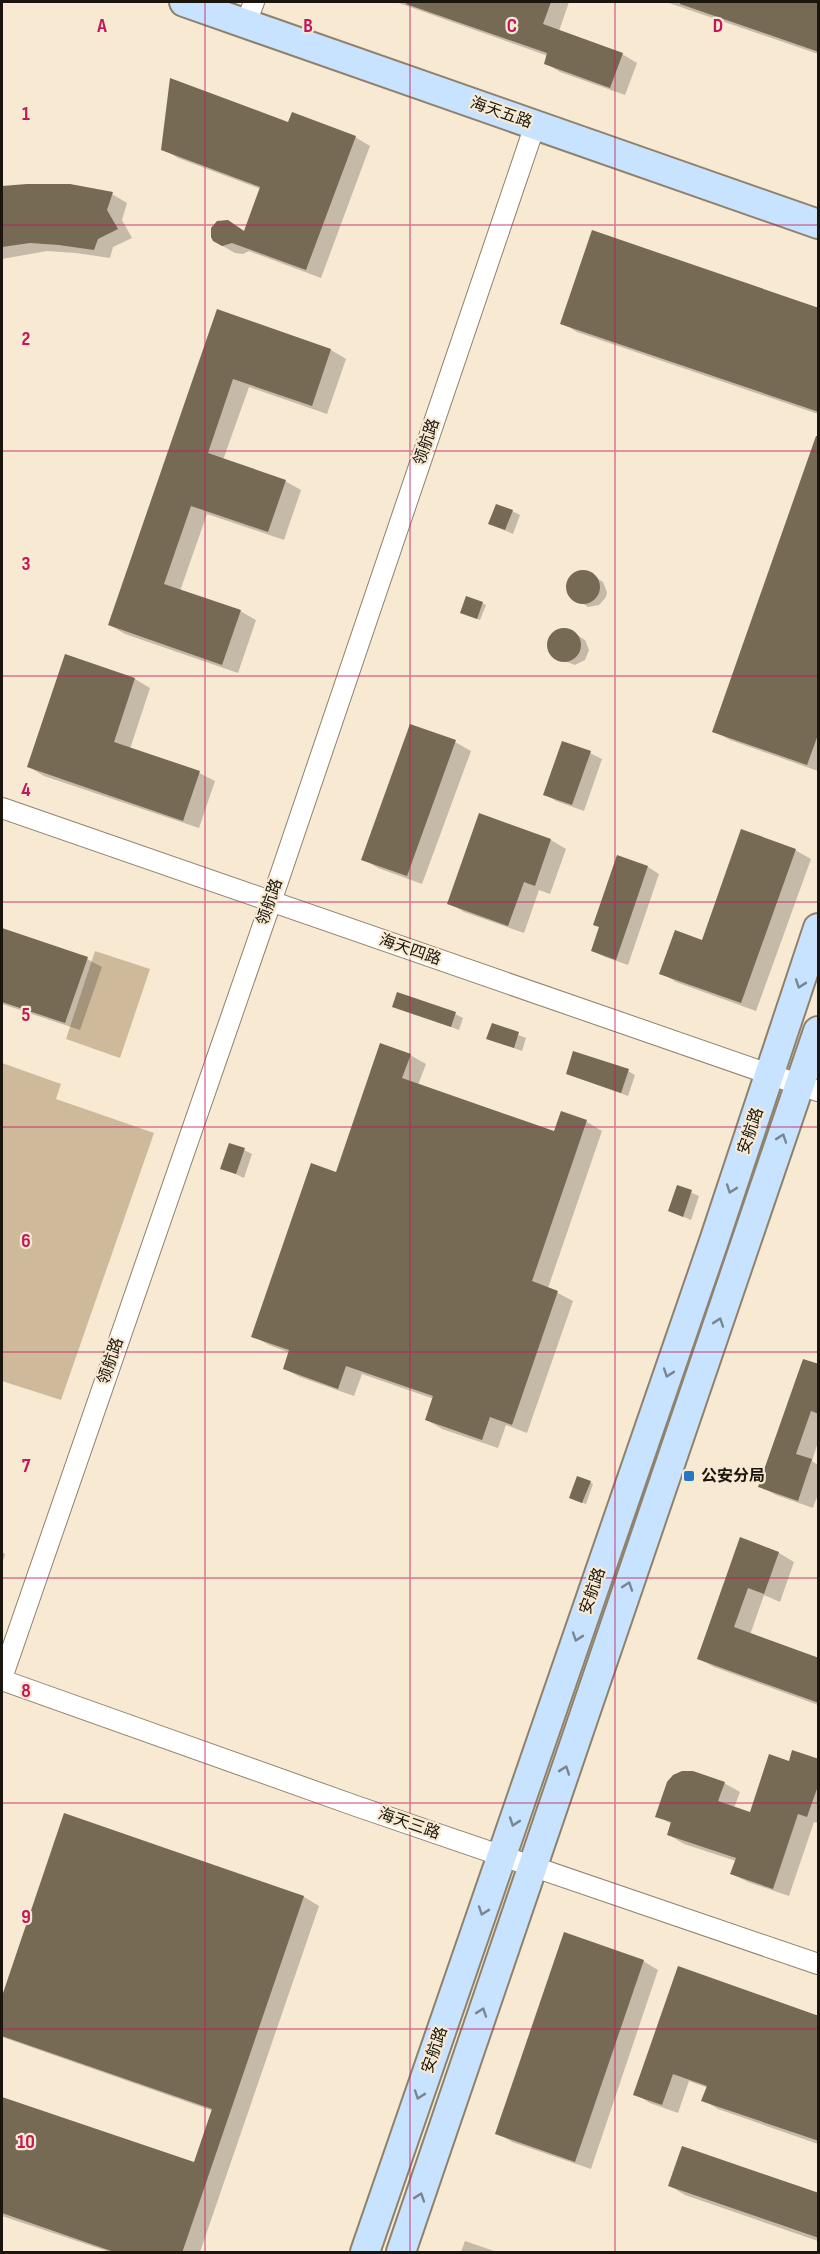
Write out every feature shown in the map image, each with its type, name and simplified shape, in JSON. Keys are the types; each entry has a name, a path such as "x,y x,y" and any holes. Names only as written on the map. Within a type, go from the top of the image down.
{"street":[{"name":"海天五路","path":"184,2 250,12 535,125 819,224"},
{"name":"领航路","path":"2,1679 271,902 535,125"},
{"name":"海天四路","path":"2,808 809,1087"},
{"name":"安航路","path":"365,2253 819,928"},
{"name":"安航路","path":"401,2253 532,1865 809,1087 819,1031"},
{"name":"海天三路","path":"2,1679 819,1964"}],"shaded area":[{"path":"95,951 150,969 120,1058 66,1039"},
{"path":"2,1063 61,1084 56,1099 154,1133 61,1400 2,1381"}],"building":[{"path":"407,2 551,2 543,24 623,53 610,88 544,64 547,53 406,4"},
{"path":"680,2 819,2 819,52 680,4"},
{"path":"170,78 288,122 292,112 356,136 306,270 232,243 222,246 213,241 211,228 217,221 228,220 244,231 260,187 161,150"},
{"path":"70,184 113,192 107,210 118,229 98,239 94,250 30,243 2,247 2,186"},
{"path":"592,230 819,308 819,412 560,324"},
{"path":"217,309 331,349 312,406 233,379 208,453 286,480 268,532 191,506 164,584 241,610 222,665 108,625"},
{"path":"816,436 819,436 819,732 807,765 712,732"},
{"path":"496,504 513,510 505,530 488,524"},
{"path":"583,570 595,575 600,587 595,599 583,604 571,599 566,587 571,575"},
{"path":"466,596 483,602 477,619 460,613"},
{"path":"564,628 576,633 581,645 576,657 564,662 552,657 547,645 552,633"},
{"path":"65,654 135,678 114,742 200,771 183,821 27,767"},
{"path":"410,724 456,740 407,876 361,860"},
{"path":"562,741 591,751 572,805 543,795"},
{"path":"479,813 551,839 535,886 524,882 508,926 447,904"},
{"path":"741,829 796,849 741,1003 659,974 675,930 702,940"},
{"path":"617,855 648,866 616,960 591,951 599,927 593,925"},
{"path":"2,928 88,957 65,1023 2,1002"},
{"path":"397,992 456,1012 451,1027 392,1007"},
{"path":"492,1023 519,1032 514,1048 486,1039"},
{"path":"380,1043 411,1054 402,1078 554,1131 561,1111 587,1120 532,1281 558,1291 512,1425 490,1417 482,1440 425,1420 433,1396 346,1366 338,1389 283,1369 289,1350 251,1337 311,1163 336,1172"},
{"path":"573,1051 629,1069 621,1093 566,1074"},
{"path":"229,1143 245,1148 236,1174 220,1169"},
{"path":"677,1185 692,1190 683,1217 668,1211"},
{"path":"803,1359 819,1364 819,1414 811,1411 796,1454 812,1459 798,1501 758,1487"},
{"path":"577,1476 591,1481 582,1503 569,1498"},
{"path":"740,1537 779,1552 764,1594 748,1588 734,1627 819,1658 819,1703 697,1659"},
{"path":"792,1750 819,1759 819,1783 807,1817 798,1814 773,1889 730,1874 736,1858 667,1835 671,1822 655,1817 667,1782 673,1775 682,1771 693,1771 725,1782 718,1801 750,1812 769,1754 789,1761"},
{"path":"64,1813 304,1896 182,2253 117,2253 2,2213 2,2097 194,2162 212,2109 2,2036 2,1996"},
{"path":"564,1932 644,1960 575,2162 495,2134"},
{"path":"678,1966 819,2016 819,2141 701,2101 707,2086 673,2074 662,2105 633,2095"},
{"path":"682,2146 819,2193 819,2238 668,2186"}],"place":[{"name":"公安分局","path":"689,1476"}]}
